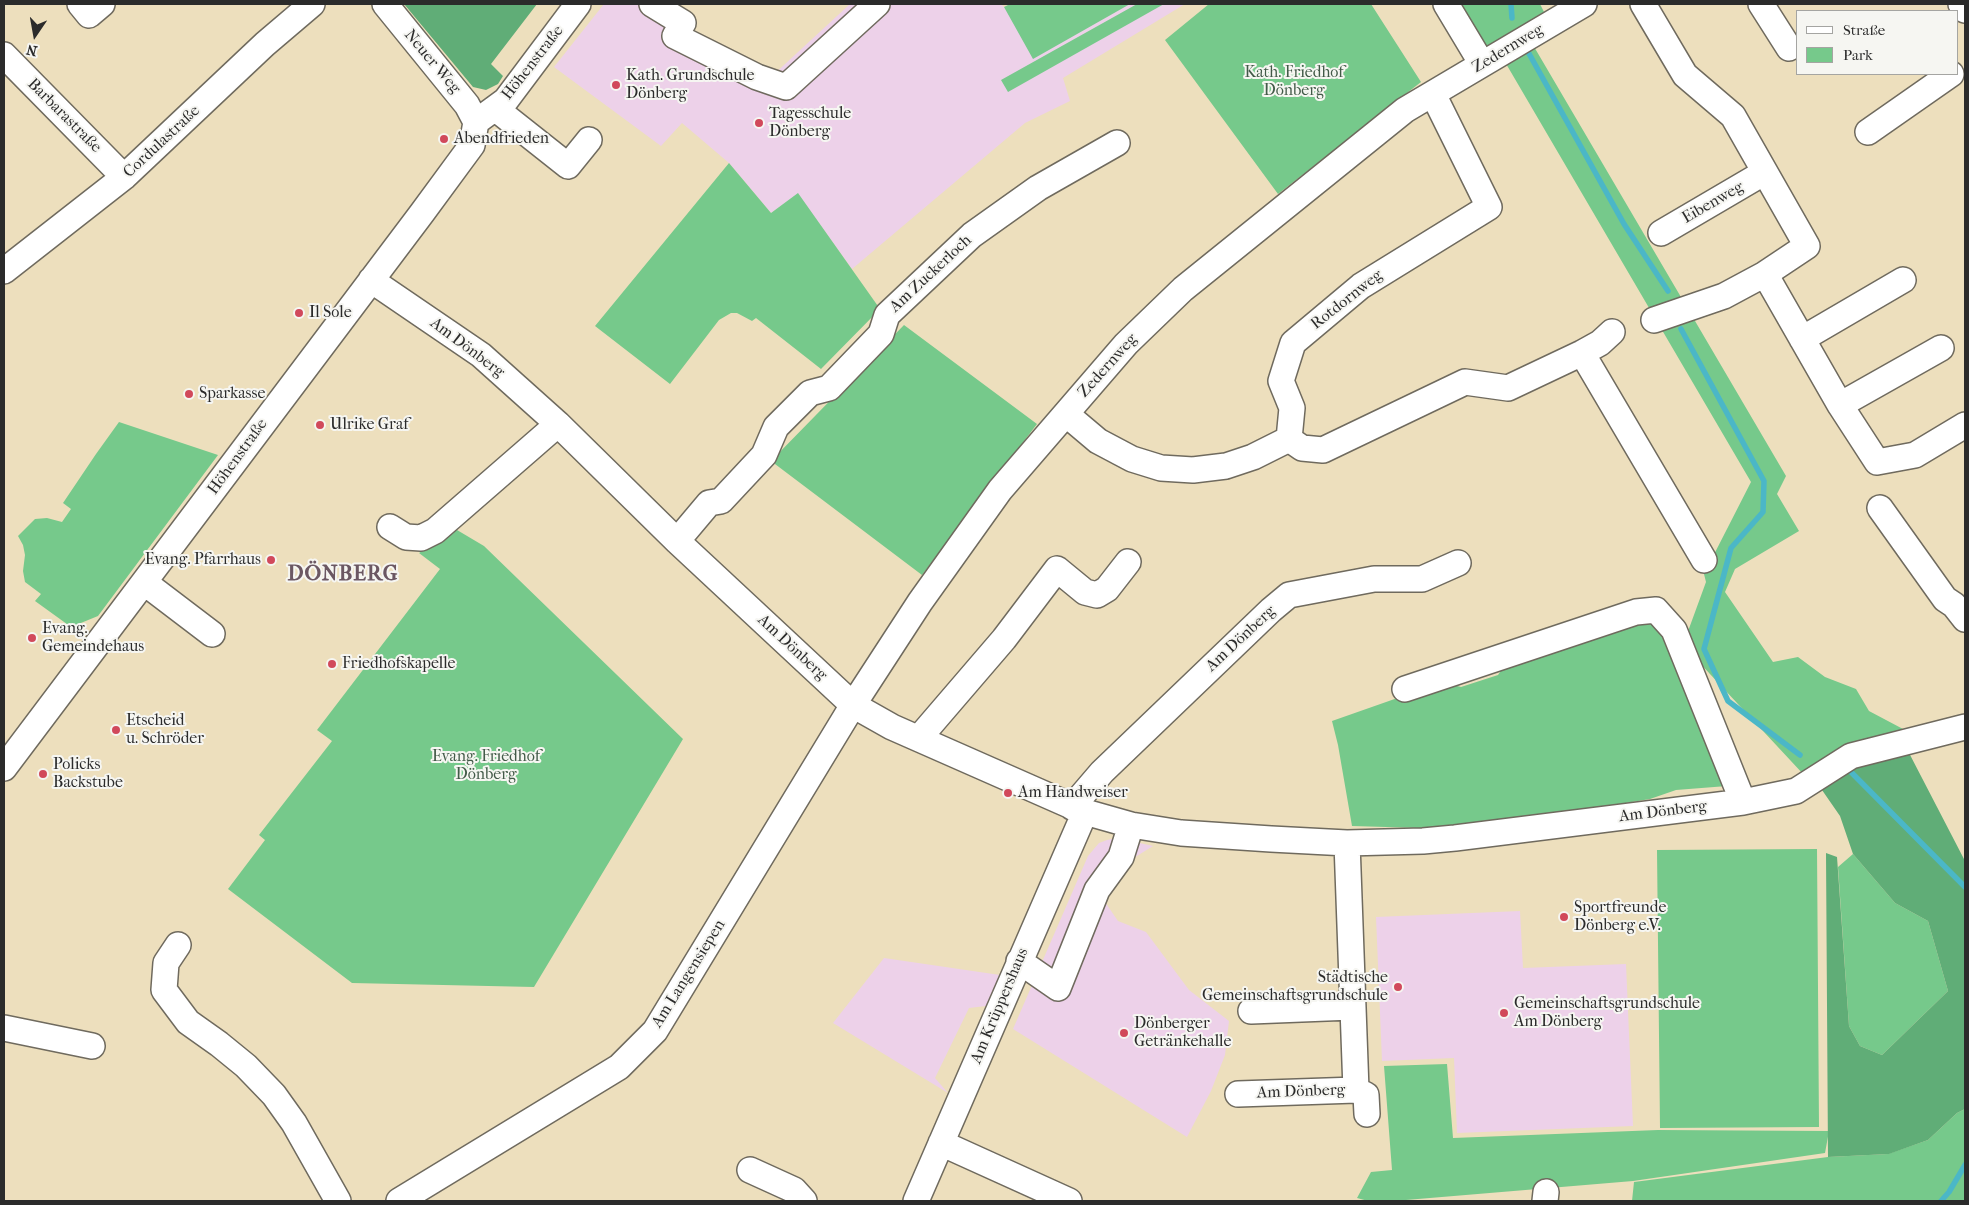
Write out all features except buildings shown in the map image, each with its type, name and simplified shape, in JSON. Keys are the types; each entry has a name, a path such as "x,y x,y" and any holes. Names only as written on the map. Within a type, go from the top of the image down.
{"street":[{"path":"80,4 89,14 102,4"},
{"name":"Cordulastraße","path":"4,271 124,178 265,44 312,4"},
{"name":"Neuer Weg","path":"385,4 464,100 486,115"},
{"name":"Höhenstraße","path":"4,768 145,583 472,145 486,115 506,100 578,4"},
{"path":"652,4 683,23 676,36 757,77 786,87 877,4"},
{"path":"1446,4 1482,64"},
{"name":"Zedernweg","path":"853,705 920,602 1000,490 1126,344 1183,289 1405,110 1584,4"},
{"path":"1643,4 1685,75 1733,116 1807,246 1765,274 1724,296 1654,320"},
{"path":"1761,4 1789,48"},
{"path":"1961,4 1965,10"},
{"name":"Barbarastraße","path":"4,55 124,178"},
{"path":"1868,132 1950,75"},
{"name":"Rotdornweg","path":"1289,439 1292,408 1281,382 1293,343 1368,281 1488,207 1433,94"},
{"path":"486,115 568,166 589,140"},
{"name":"Am Zuckerloch","path":"677,541 709,503 721,501 764,455 776,427 810,393 829,388 881,334 887,315 972,235 1038,188 1117,143"},
{"name":"Eibenweg","path":"1660,233 1765,172"},
{"path":"1765,274 1840,406 1877,462 1914,455 1965,425"},
{"name":"Am Dönberg","path":"371,280 481,355 558,424 677,541 853,705 892,727 1078,809 1131,825 1181,832 1347,842 1423,841 1455,838 1743,802 1796,791 1851,756 1965,727"},
{"path":"1802,339 1903,280"},
{"path":"1066,414 1098,441 1132,459 1161,468 1193,470 1226,466 1253,457 1289,439 1302,448 1323,450 1465,382 1508,388 1582,353 1600,343 1612,332"},
{"path":"1840,406 1941,348"},
{"path":"1582,353 1704,560"},
{"path":"390,527 406,538 421,538 435,531 558,424"},
{"path":"1880,508 1944,598 1962,603"},
{"path":"919,738 1004,639 1057,569 1085,592 1097,596 1107,589 1128,562"},
{"name":"Am Dönberg","path":"1078,809 1102,772 1289,595 1374,579 1422,579 1458,563"},
{"path":"145,583 212,634"},
{"path":"1405,690 1636,612 1656,610 1674,630 1743,802"},
{"name":"Am Langensiepen","path":"399,1201 619,1068 655,1031 853,705"},
{"name":"Am Krüppershaus","path":"916,1201 1019,961 1078,809"},
{"path":"1019,961 1058,988 1097,890 1121,857 1131,825"},
{"name":"Am Dönberg","path":"1238,1094 1356,1090 1347,842"},
{"path":"178,945 166,963 164,990 188,1022 246,1066 274,1095 294,1123 338,1201"},
{"path":"1252,1011 1352,1007"},
{"path":"4,1028 92,1046"},
{"path":"1356,1090 1366,1095 1367,1114"},
{"path":"942,1143 1069,1201"},
{"path":"750,1170 794,1190 804,1201"}],"shaded area":[{"path":"604,4 647,4 771,77 850,4 1001,4 1004,7 1010,4 1185,4 1063,78 1070,101 1025,123 852,269 798,194 771,213 729,163 682,123 661,146 554,67"},
{"path":"1117,838 1153,846 1116,869 1105,902 1118,921 1146,932 1189,990 1229,1021 1225,1055 1211,1091 1187,1137 1013,1029 1088,856 1099,843"},
{"name":"Gemeinschaftsgrundschule Am Dönberg","path":"1520,911 1523,968 1626,964 1633,1126 1457,1133 1454,1058 1382,1061 1376,917"},
{"path":"884,958 1000,975 986,1006 969,1008 935,1078 948,1093 833,1023"}],"green space":[{"path":"404,4 537,4 491,64 503,76 498,84 486,90 473,87"},
{"path":"1010,4 1130,4 1033,59 1004,7"},
{"path":"1137,4 1164,4 1008,92 1001,80"},
{"name":"Kath. Friedhof Dönberg","path":"1209,4 1371,4 1421,82 1278,194 1165,40"},
{"path":"1462,4 1540,4 1544,12 1486,48"},
{"path":"1533,45 1786,476 1777,494 1799,531 1735,569 1725,592 1773,662 1798,657 1825,677 1856,689 1869,711 1903,729 1804,775 1683,645 1706,582 1704,574 1751,482 1505,62"},
{"path":"729,163 771,213 798,193 880,309 821,369 756,318 752,321 737,313 731,313 719,320 670,384 595,326"},
{"path":"904,325 1037,424 922,575 771,461"},
{"path":"119,422 218,455 98,616 71,627 35,601 41,594 25,582 23,571 25,555 23,545 18,536 35,519 47,518 62,522 71,509 63,503"},
{"name":"Evang. Friedhof Dönberg","path":"457,530 484,546 683,739 534,987 352,983 228,889 265,840 259,835 332,741 317,730 440,569 419,553"},
{"path":"1646,619 1659,627 1727,786 1676,790 1650,799 1541,817 1420,828 1352,826 1332,721 1443,682 1461,687 1498,675 1506,663"},
{"path":"1908,751 1965,861 1965,1109 1957,1113 1928,1140 1889,1154 1828,1157 1826,853 1837,857 1849,1026 1860,1046 1882,1055 1948,991 1928,921 1895,903 1853,854 1840,816 1822,790 1832,778 1854,765"},
{"path":"1817,849 1819,1127 1660,1128 1657,850"},
{"path":"1853,854 1895,903 1928,921 1948,991 1882,1055 1860,1046 1849,1026 1838,867"},
{"path":"1447,1064 1453,1138 1658,1130 1829,1131 1825,1153 1633,1181 1394,1201 1368,1201 1357,1198 1371,1172 1392,1170 1384,1066"},
{"path":"1965,1109 1965,1201 1632,1201 1634,1182 1828,1157 1888,1154 1928,1140 1957,1113"}],"waterway":[{"path":"1511,4 1512,18"},
{"path":"1527,50 1624,224 1668,291"},
{"path":"1681,329 1764,481 1763,512 1731,548 1704,649 1728,701 1800,755"},
{"path":"1848,769 1965,887"},
{"path":"1941,1201 1949,1192 1965,1165"}],"place":[{"name":"Kath. Grundschule Dönberg","path":"616,85"},
{"name":"Tagesschule Dönberg","path":"759,123"},
{"name":"Abendfrieden","path":"444,139"},
{"name":"Il Sole","path":"299,313"},
{"name":"Sparkasse","path":"189,394"},
{"name":"Ulrike Graf","path":"320,425"},
{"name":"Evang. Pfarrhaus","path":"271,560"},
{"name":"Evang. Gemeindehaus","path":"32,638"},
{"name":"Friedhofskapelle","path":"332,664"},
{"name":"Etscheid u. Schröder","path":"116,730"},
{"name":"Policks Backstube","path":"43,774"},
{"name":"Am Handweiser","path":"1008,793"},
{"name":"Sportfreunde Dönberg e.V.","path":"1564,917"},
{"name":"Städtische Gemeinschaftsgrundschule","path":"1398,987"},
{"name":"Gemeinschaftsgrundschule Am Dönberg","path":"1504,1013"},
{"name":"Dönberger Getränkehalle","path":"1124,1033"}],"district":[{"name":"DÖNBERG","path":"343,575"}]}
